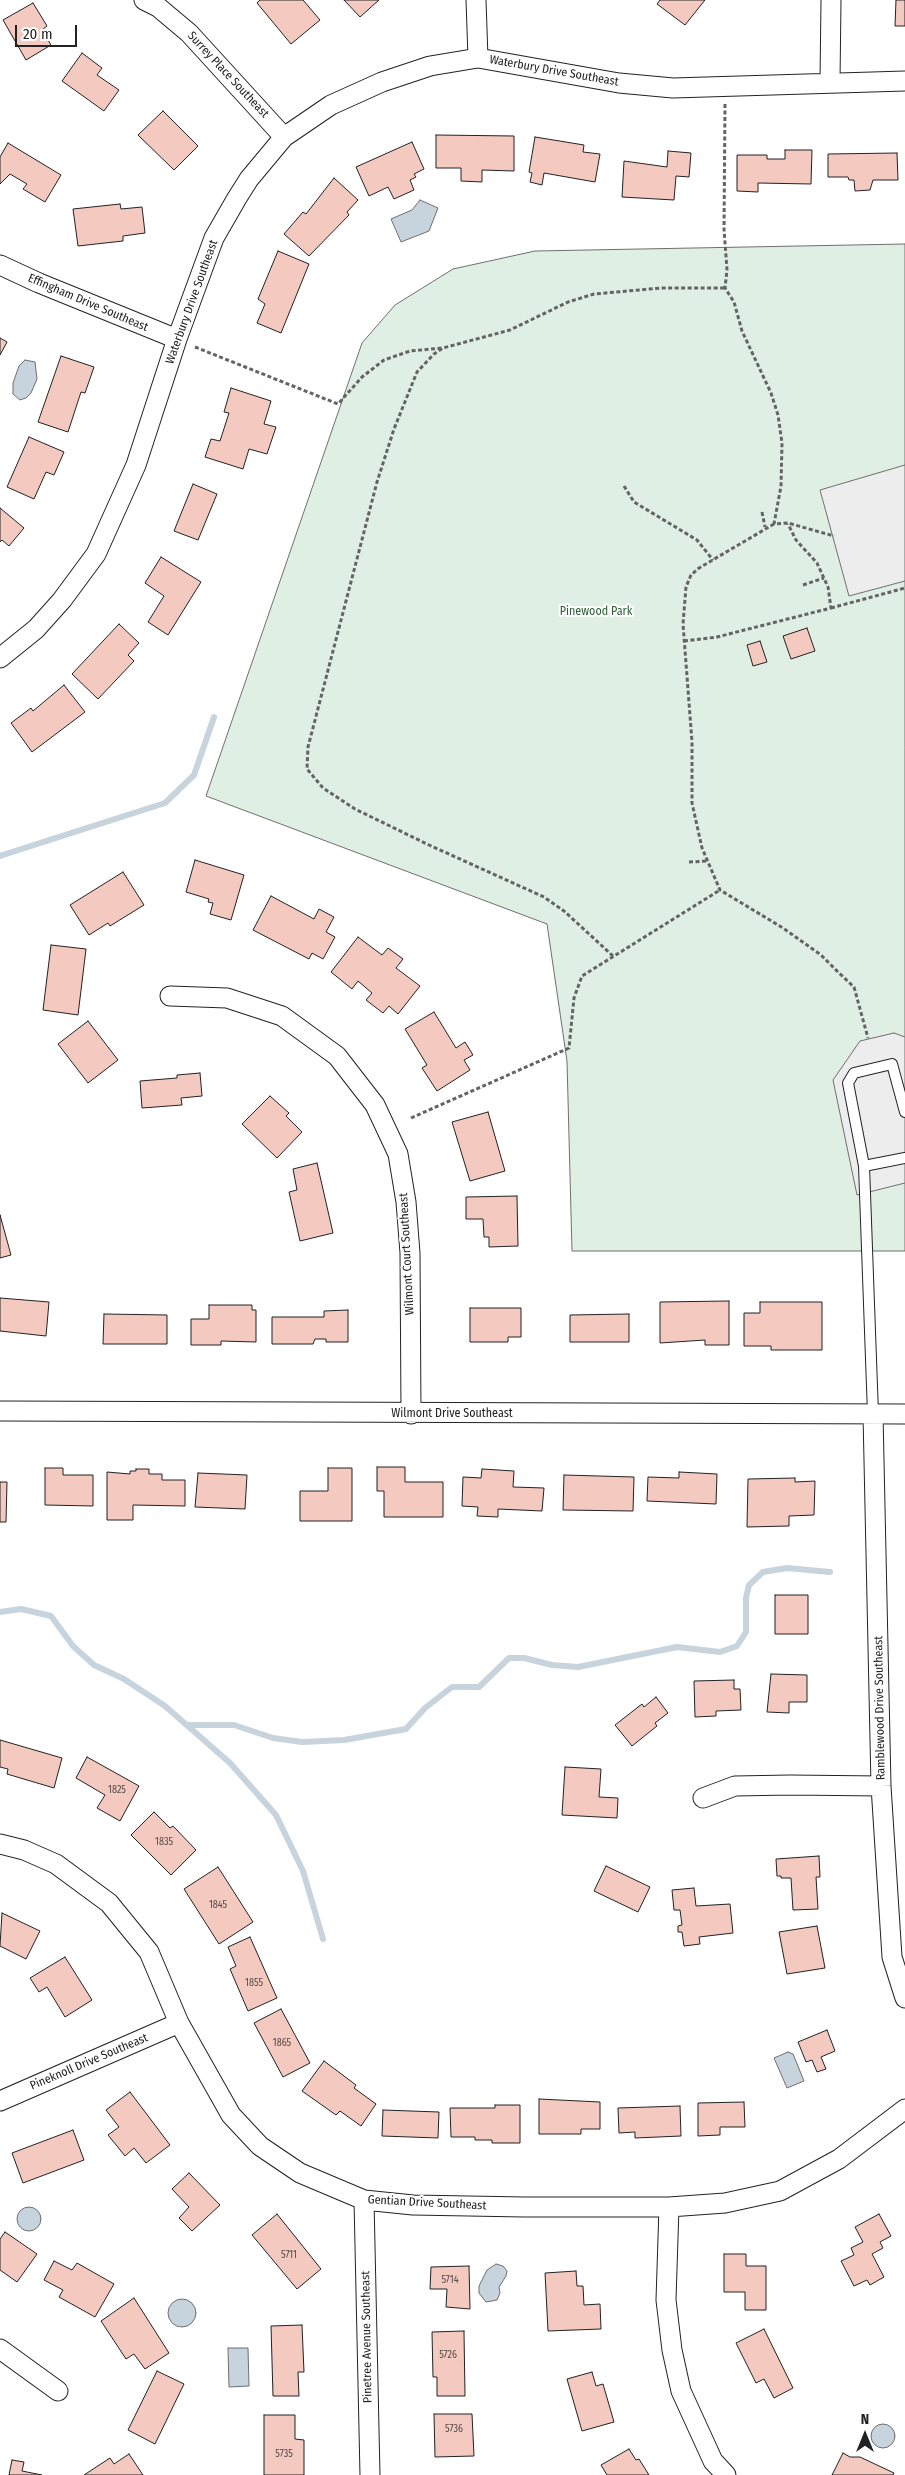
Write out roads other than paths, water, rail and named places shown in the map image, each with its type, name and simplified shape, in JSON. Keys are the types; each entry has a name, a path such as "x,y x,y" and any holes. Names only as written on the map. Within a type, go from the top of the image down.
{"street":[{"name":"Surrey Place Southeast","path":"144,0 158,7 189,33 284,137"},
{"path":"476,0 478,58"},
{"path":"830,82 831,0"},
{"name":"Waterbury Drive Southeast","path":"0,658 36,629 62,600 96,554 136,465 177,339 214,238 249,178 284,137 331,105 382,82 430,66 478,58 620,83 673,88 830,82 905,82"},
{"name":"Effingham Drive Southeast","path":"0,265 39,283 177,339"},
{"name":"Wilmont Court Southeast","path":"170,996 227,998 282,1016 337,1056 375,1105 398,1154 406,1202 410,1253 410,1414"},
{"name":"Wilmont Drive Southeast","path":"0,1412 905,1414"},
{"name":"Ramblewood Drive Southeast","path":"873,1414 881,1786 892,1957 905,1998"},
{"path":"703,1798 735,1786 790,1784 881,1786"},
{"name":"Gentian Drive Southeast","path":"0,1844 24,1850 56,1864 109,1903 148,1952 179,2023 231,2116 260,2146 300,2173 364,2200 432,2205 669,2207 725,2203 780,2191 839,2159 905,2109"},
{"name":"Pineknoll Drive Southeast","path":"0,2101 179,2023"},
{"name":"Pinetree Avenue Southeast","path":"364,2200 370,2475"},
{"path":"669,2207 666,2300 672,2350 680,2385 714,2462 726,2475"},
{"path":"0,2349 58,2391"}],"lane":[{"path":"873,1414 864,1166 848,1083 854,1072 892,1064 905,1112"},
{"path":"864,1166 905,1158"}],"waterway":[{"path":"0,856 165,803 194,775 214,717"},
{"path":"188,1725 234,1725 273,1738 302,1742 344,1740 406,1729 425,1708 452,1687 479,1687 509,1658 524,1658 552,1665 578,1667 677,1647 720,1652 737,1646 746,1632 746,1598 749,1585 763,1572 787,1568 830,1572"},
{"path":"0,1612 21,1609 51,1616 73,1646 94,1665 124,1679 165,1706 230,1763 276,1815 303,1871 323,1939"}],"park label":[{"name":"Pinewood Park","path":"596,612"}]}
